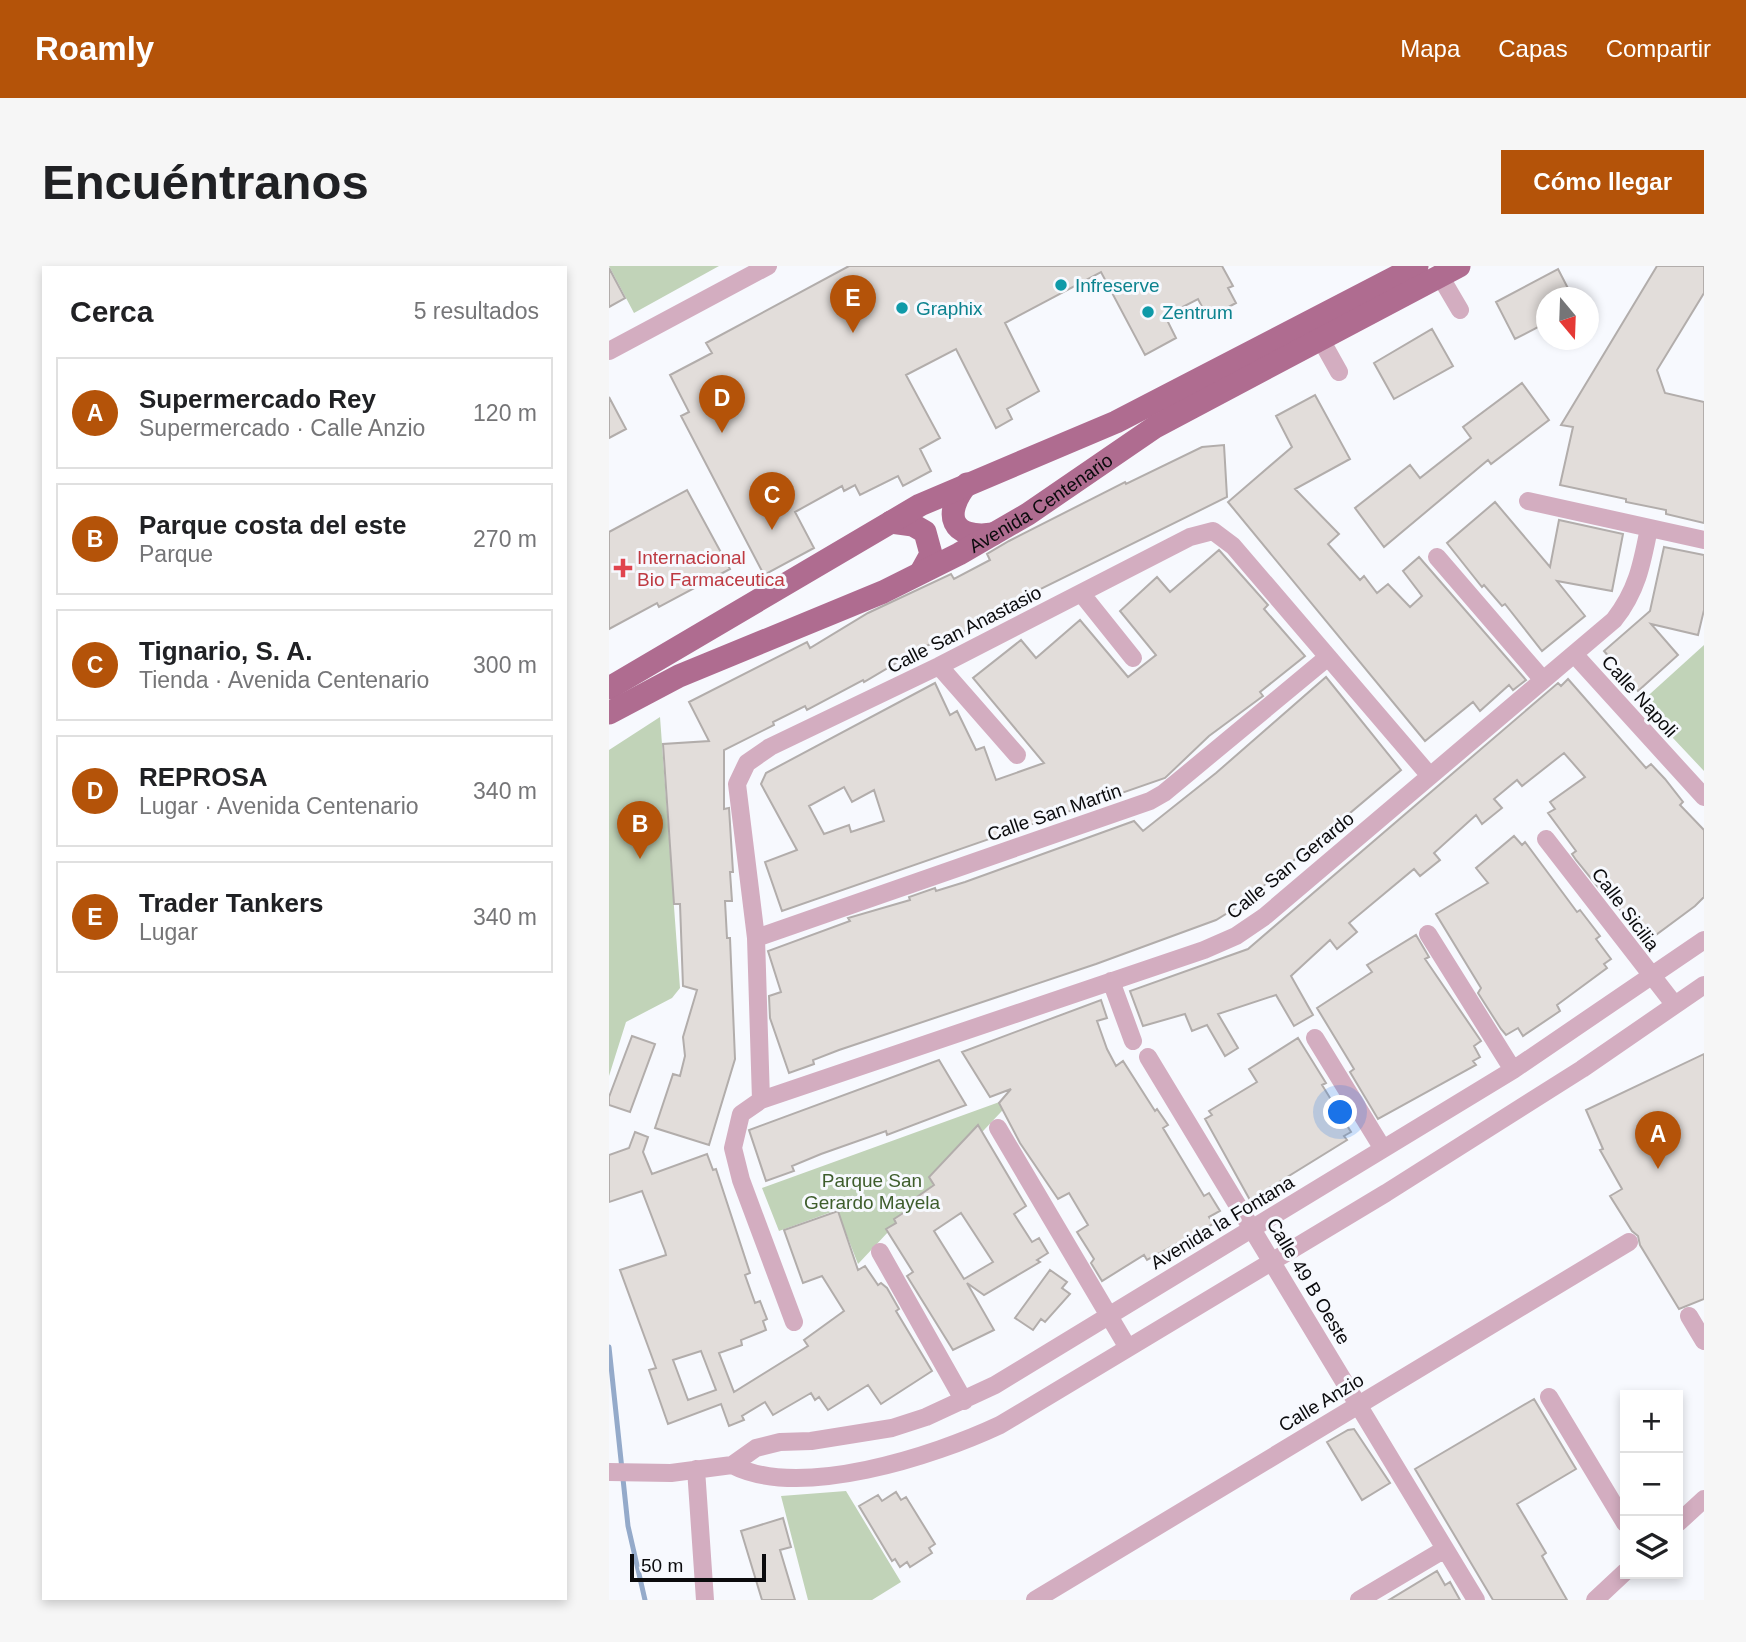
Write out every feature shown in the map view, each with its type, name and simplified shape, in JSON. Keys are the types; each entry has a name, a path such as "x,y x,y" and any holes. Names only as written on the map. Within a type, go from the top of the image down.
{"main road":[{"name":"Avenida Centenario","path":"609,713 679,676 859,603 994,534 1155,427 1417,266"},
{"name":"Avenida Centenario","path":"609,688 891,523 967,484 1116,422 1450,271"},
{"path":"967,484 954,499 951,510 956,525 974,537 994,534"},
{"path":"891,523 913,525 925,533 931,554 921,572"}],"street":[{"path":"609,351 768,266"},
{"path":"1450,271 1460,310"},
{"path":"1316,330 1339,372"},
{"path":"1528,501 1704,540"},
{"name":"Calle San Gerardo","path":"761,1100 1236,936 1264,917 1614,620 1629,600 1639,578 1649,528"},
{"name":"Calle San Anastasio","path":"761,1100 756,938 737,784 747,763 770,747 939,666 1190,537 1213,531 1233,546 1430,776"},
{"path":"1437,557 1543,680"},
{"path":"1081,593 1133,658"},
{"name":"Calle Napoli","path":"1574,654 1704,797"},
{"name":"Calle San Martin","path":"756,938 1150,801 1164,793 1328,657"},
{"path":"939,666 1017,755"},
{"name":"Calle Sicilia","path":"1546,839 1674,1004"},
{"path":"1428,933 1513,1070"},
{"name":"Avenida la Fontana","path":"609,1472 671,1473 732,1465 756,1448 780,1442 811,1441 892,1428 964,1401 1108,1317 1513,1070 1704,940"},
{"path":"1111,981 1133,1041"},
{"name":"Avenida la Fontana","path":"732,1465 749,1474 775,1478 818,1477 923,1457 957,1446 1000,1425 1272,1262 1582,1069 1704,985"},
{"path":"1315,1038 1383,1149"},
{"name":"Calle 49 B Oeste","path":"1148,1057 1476,1600"},
{"path":"761,1100 741,1114 733,1148 741,1180 794,1322"},
{"path":"998,1128 1128,1348"},
{"name":"Calle Anzio","path":"1035,1600 1629,1242"},
{"path":"880,1252 964,1401"},
{"path":"1689,1316 1704,1341"},
{"path":"1549,1397 1621,1516"},
{"path":"696,1469 705,1600"},
{"path":"1683,1518 1704,1499"},
{"path":"1359,1600 1445,1549"},
{"path":"1595,1600 1620,1577"}],"green space":[{"path":"609,266 719,266 634,313"},
{"path":"1704,645 1704,771 1640,703"},
{"path":"660,717 680,988 672,998 626,1022 609,1076 609,750"},
{"name":"Parque San Gerardo Mayela","path":"1016,1096 858,1264 837,1210 779,1231 762,1188"},
{"path":"846,1491 901,1582 872,1600 808,1600 781,1496"}],"building":[{"path":"849,266 1222,266 1233,286 1228,288 1236,303 1208,318 1198,299 1165,316 1176,338 1145,355 1101,272 1005,323 1039,391 1007,409 1012,419 996,428 956,349 906,375 940,438 920,449 931,471 903,486 898,476 860,495 855,485 844,491 842,486 795,512 814,548 764,575 681,416 689,412 670,375 712,353 706,343"},
{"path":"1657,266 1704,266 1704,293 1657,370 1665,393 1704,402 1704,523 1666,514 1666,510 1626,502 1626,499 1560,485 1573,427 1561,425"},
{"path":"609,268 625,298 609,307"},
{"path":"1558,269 1567,287 1536,287 1536,328 1515,339 1496,302"},
{"path":"1432,329 1453,366 1394,399 1374,363"},
{"path":"1522,383 1549,420 1491,464 1488,460 1384,547 1355,508 1410,465 1420,478 1471,438 1463,427"},
{"path":"1315,395 1350,459 1295,489 1339,534 1328,544 1360,580 1364,576 1377,593 1388,584 1410,607 1422,596 1403,571 1419,557 1526,680 1513,690 1509,685 1480,711 1473,702 1425,741 1228,502 1292,447 1276,416"},
{"path":"609,397 626,429 609,438"},
{"path":"1224,445 1227,497 1004,607 952,639 950,635 920,649 864,682 863,680 807,710 805,706 724,750 724,809 729,808 733,872 730,872 732,901 725,901 727,938 730,938 735,1059 709,1145 655,1128 673,1074 680,1076 685,1056 683,1037 697,990 683,986 680,904 674,904 663,744 709,741 689,702 807,642 810,648 868,613 951,574 954,579 990,560 987,554 1009,541 1125,482 1126,484 1202,447"},
{"path":"687,490 730,569 659,607 657,603 609,629 609,532"},
{"path":"1495,502 1550,567 1559,520 1623,534 1612,591 1557,581 1585,616 1542,651 1505,604 1502,606 1484,585 1482,587 1447,543"},
{"path":"1664,547 1704,555 1704,610 1698,635 1651,624 1678,655 1638,691 1604,651 1650,611"},
{"path":"1219,550 1268,605 1264,609 1305,656 1260,692 1263,696 1209,736 1165,778 782,911 765,862 797,850 761,784 766,773 935,683 950,715 957,711 976,750 984,747 996,780 1044,763 973,678 1021,640 1036,658 1080,620 1128,677 1156,655 1120,611 1157,577 1170,592","holes":["844,787 852,802 874,790 884,821 851,832 849,825 824,834 809,806"]},
{"path":"1326,677 1401,770 1242,904 1216,920 1096,964 839,1050 813,1060 814,1064 789,1073 770,1018 769,996 781,992 768,951 850,921 848,918 910,900 909,897 935,888 936,891 965,882 1134,821 1143,831 1216,773"},
{"path":"1568,679 1646,768 1651,764 1665,779 1683,802 1680,805 1704,830 1704,897 1695,906 1645,943 1605,890 1602,892 1576,860 1572,854 1576,851 1548,813 1555,809 1550,802 1585,777 1564,753 1522,786 1517,780 1494,799 1502,808 1482,824 1476,815 1434,853 1440,860 1420,876 1414,869 1349,923 1357,932 1337,949 1330,940 1291,976 1313,1015 1294,1026 1276,995 1218,1014 1238,1048 1225,1056 1207,1025 1192,1031 1185,1014 1143,1026 1130,991 1248,949 1558,683 1561,686"},
{"path":"1514,836 1522,845 1525,842 1577,912 1580,910 1600,936 1596,939 1611,959 1604,964 1607,968 1557,1005 1560,1011 1523,1036 1518,1028 1506,1035 1501,1029 1478,993 1481,988 1436,914 1488,883 1476,868"},
{"path":"1416,935 1429,957 1425,959 1481,1041 1474,1046 1480,1057 1473,1061 1476,1065 1378,1119 1350,1072 1354,1069 1317,1008 1372,972 1367,965"},
{"path":"1101,1000 1107,1018 1097,1021 1116,1066 1123,1061 1155,1111 1157,1109 1168,1125 1163,1128 1204,1196 1209,1193 1220,1211 1209,1217 1213,1224 1147,1260 1144,1255 1102,1281 1091,1263 1094,1259 1077,1232 1088,1225 1069,1193 1058,1199 1020,1143 999,1103 1011,1089 990,1097 962,1052"},
{"path":"632,1036 655,1044 630,1112 609,1105 609,1097"},
{"path":"1298,1038 1326,1083 1322,1085 1351,1132 1344,1136 1347,1140 1250,1200 1205,1119 1212,1115 1209,1111 1257,1082 1249,1069"},
{"path":"1704,1054 1704,1299 1679,1309 1640,1245 1638,1236 1610,1196 1622,1189 1600,1150 1603,1149 1586,1110"},
{"path":"939,1060 966,1105 887,1135 886,1131 821,1154 792,1166 794,1171 766,1181 749,1130"},
{"path":"978,1125 1026,1206 1014,1214 1032,1242 1039,1238 1048,1253 1037,1260 1040,1262 984,1295 967,1283 994,1330 953,1350 907,1276 913,1272 886,1229 896,1223 894,1219 917,1204 914,1199 934,1185 929,1177","holes":["961,1213 993,1262 964,1279 934,1231"]},
{"path":"635,1132 648,1137 643,1152 652,1174 707,1154 713,1170 716,1169 750,1273 745,1275 755,1303 760,1301 767,1319 763,1321 766,1330 741,1340 742,1345 719,1353 734,1392 808,1346 804,1340 844,1311 822,1276 803,1283 784,1230 838,1211 858,1270 865,1266 878,1285 881,1283 887,1288 899,1309 896,1311 932,1371 881,1404 868,1385 828,1410 819,1397 815,1400 811,1393 773,1415 765,1402 742,1416 744,1420 729,1426 721,1404 668,1424 649,1370 656,1368 620,1270 666,1255 665,1251 642,1191 609,1202 609,1155 629,1148","holes":["701,1351 716,1390 688,1400 673,1360"]},
{"path":"1050,1270 1067,1282 1062,1288 1070,1294 1045,1322 1041,1319 1033,1330 1015,1318"},
{"path":"1534,1399 1576,1469 1517,1504 1546,1553 1542,1556 1567,1600 1493,1600 1415,1469"},
{"path":"1354,1429 1390,1483 1362,1500 1327,1442"},
{"path":"896,1492 901,1500 906,1497 935,1544 929,1548 932,1553 910,1567 907,1562 900,1567 895,1559 892,1561 859,1506 878,1495 882,1501"},
{"path":"783,1518 791,1547 780,1550 795,1600 762,1600 741,1531"},
{"path":"1437,1571 1445,1585 1450,1582 1460,1600 1389,1600"}],"waterway":[{"path":"609,1347 628,1526 645,1600"}],"place":[{"name":"Infreserve","path":"1061,285"},
{"name":"Graphix","path":"902,308"},
{"name":"Zentrum","path":"1148,312"},
{"name":"Trader Tankers","path":"853,333"},
{"name":"REPROSA","path":"722,433"},
{"name":"Tignario, S. A.","path":"772,530"},
{"name":"Internacional Bio Farmaceutica","path":"623,568"},
{"name":"Parque costa del este","path":"640,859"},
{"name":"Supermercado Rey","path":"1658,1169"}]}
